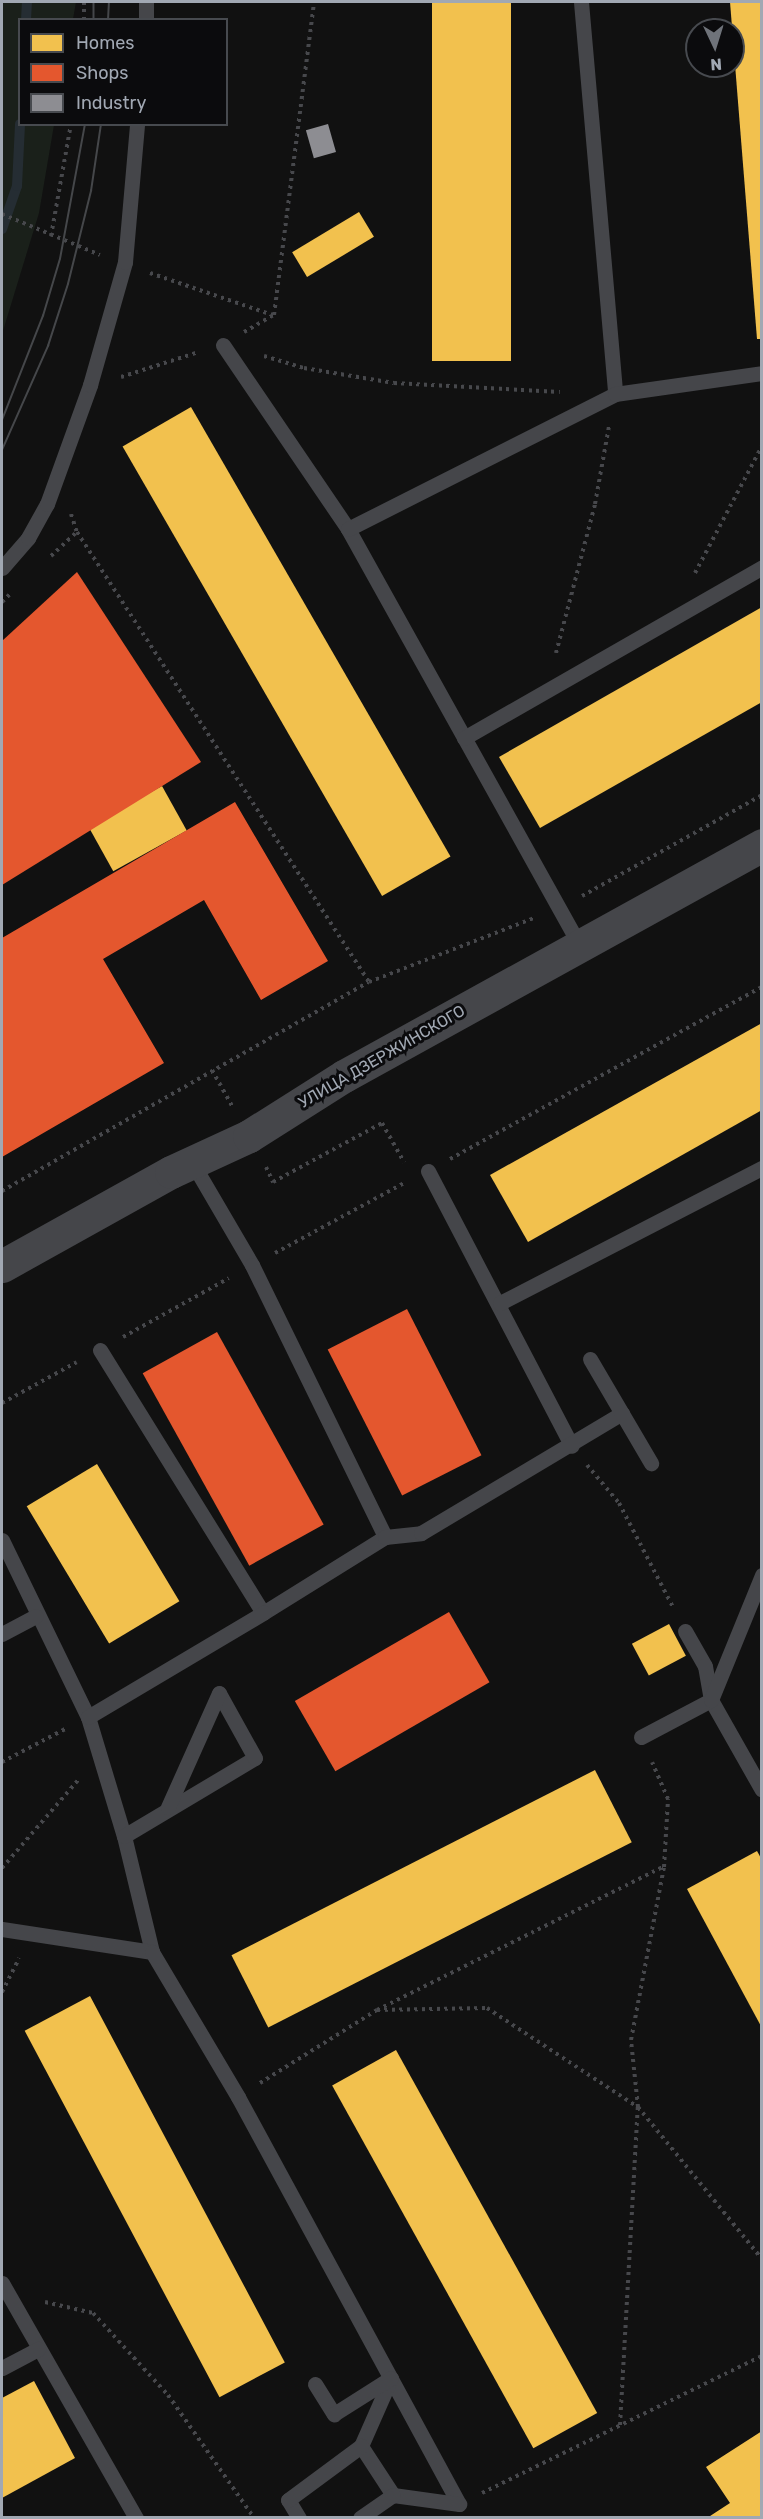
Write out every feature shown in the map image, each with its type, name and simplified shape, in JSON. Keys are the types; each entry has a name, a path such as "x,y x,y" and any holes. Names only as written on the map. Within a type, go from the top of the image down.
{"street":[{"name":"УЛИЦА ДЗЕРЖИНСКОГО","path":"2,1266 171,1172 193,1164 249,1136 344,1076 762,845"}],"lane":[{"path":"146,2 146,18"},
{"path":"581,2 615,394"},
{"path":"2,568 28,538 47,504 90,385 125,262 137,126"},
{"path":"223,345 348,529 580,946"},
{"path":"348,529 615,394 762,373"},
{"path":"464,738 762,567"},
{"path":"193,1164 252,1265 385,1537"},
{"path":"500,1304 762,1168"},
{"path":"428,1171 500,1304 572,1446"},
{"path":"100,1350 263,1613"},
{"path":"591,1359 651,1463"},
{"path":"88,1717 385,1537 421,1533 572,1446 622,1413"},
{"path":"2,1540 36,1616 88,1717 124,1836 152,1952 238,2097 459,2504"},
{"path":"641,1737 711,1700 762,1575"},
{"path":"2,1634 36,1616"},
{"path":"685,1631 705,1666 711,1700 762,1790"},
{"path":"124,1836 168,1807 255,1758 219,1693 168,1807"},
{"path":"2,1929 152,1952"},
{"path":"5,2288 136,2517"},
{"path":"2,2368 38,2349"},
{"path":"315,2384 334,2414 391,2378"},
{"path":"299,2517 288,2500 361,2446 391,2378"},
{"path":"361,2446 393,2495"},
{"path":"360,2517 393,2495 459,2504"}],"path":[{"path":"84,2 84,18"},
{"path":"118,378 223,345 274,315 314,2"},
{"path":"51,236 71,126"},
{"path":"223,345 304,368 394,383 615,394 595,504 547,690"},
{"path":"671,618 762,446"},
{"path":"2,1191 369,982 77,532 44,563"},
{"path":"2,602 18,586"},
{"path":"2,1402 762,987"},
{"path":"572,1446 619,1503 685,1631"},
{"path":"2,1762 88,1717"},
{"path":"620,2425 638,2108 631,2040 664,1867 668,1799 641,1737"},
{"path":"2,1868 99,1756"},
{"path":"238,2097 378,2010 664,1867"},
{"path":"2,1992 31,1934"},
{"path":"378,2010 487,2008 638,2108 762,2259"},
{"path":"5,2288 93,2313 168,2395 254,2517"},
{"path":"459,2504 762,2356"}],"shaded area":[{"path":"2,2 76,2 73,18 18,18 18,126 54,126 39,213 2,334"}],"building: Homes":[{"path":"432,2 511,2 511,361 432,361"},
{"path":"730,2 762,2 762,339 757,339 736,78 745,78 745,18 731,18"},
{"path":"359,212 374,237 307,277 292,252"},
{"path":"191,407 451,856 382,896 123,446"},
{"path":"762,607 762,702 540,828 499,757"},
{"path":"162,786 187,831 113,871 89,827"},
{"path":"762,1023 762,1110 528,1242 490,1175"},
{"path":"97,1464 179,1601 109,1643 27,1506"},
{"path":"669,1624 686,1656 649,1676 632,1644"},
{"path":"595,1770 632,1842 268,2027 231,1955"},
{"path":"757,1851 762,1860 762,2028 687,1889"},
{"path":"90,1996 285,2362 219,2397 25,2031"},
{"path":"396,2050 597,2413 533,2448 332,2085"},
{"path":"34,2381 75,2458 2,2498 2,2398"},
{"path":"762,2431 762,2518 707,2518 730,2503 706,2467"}],"building: Shops":[{"path":"77,572 201,762 2,885 2,641"},
{"path":"235,802 328,961 261,1000 204,900 103,959 164,1063 2,1157 2,938"},
{"path":"407,1309 481,1455 402,1496 328,1349"},
{"path":"217,1332 324,1524 249,1566 143,1373"},
{"path":"449,1612 490,1682 335,1771 295,1701"}],"building: Industry":[{"path":"328,124 336,152 314,158 306,130"}],"waterway":[{"path":"26,18 27,2"},
{"path":"2,229 17,186 20,126"}],"tram line":[{"path":"94,2 94,18"},
{"path":"108,18 109,2"},
{"path":"2,420 43,316 60,259 85,126"},
{"path":"2,450 48,346 68,284 91,191 101,126"}]}
